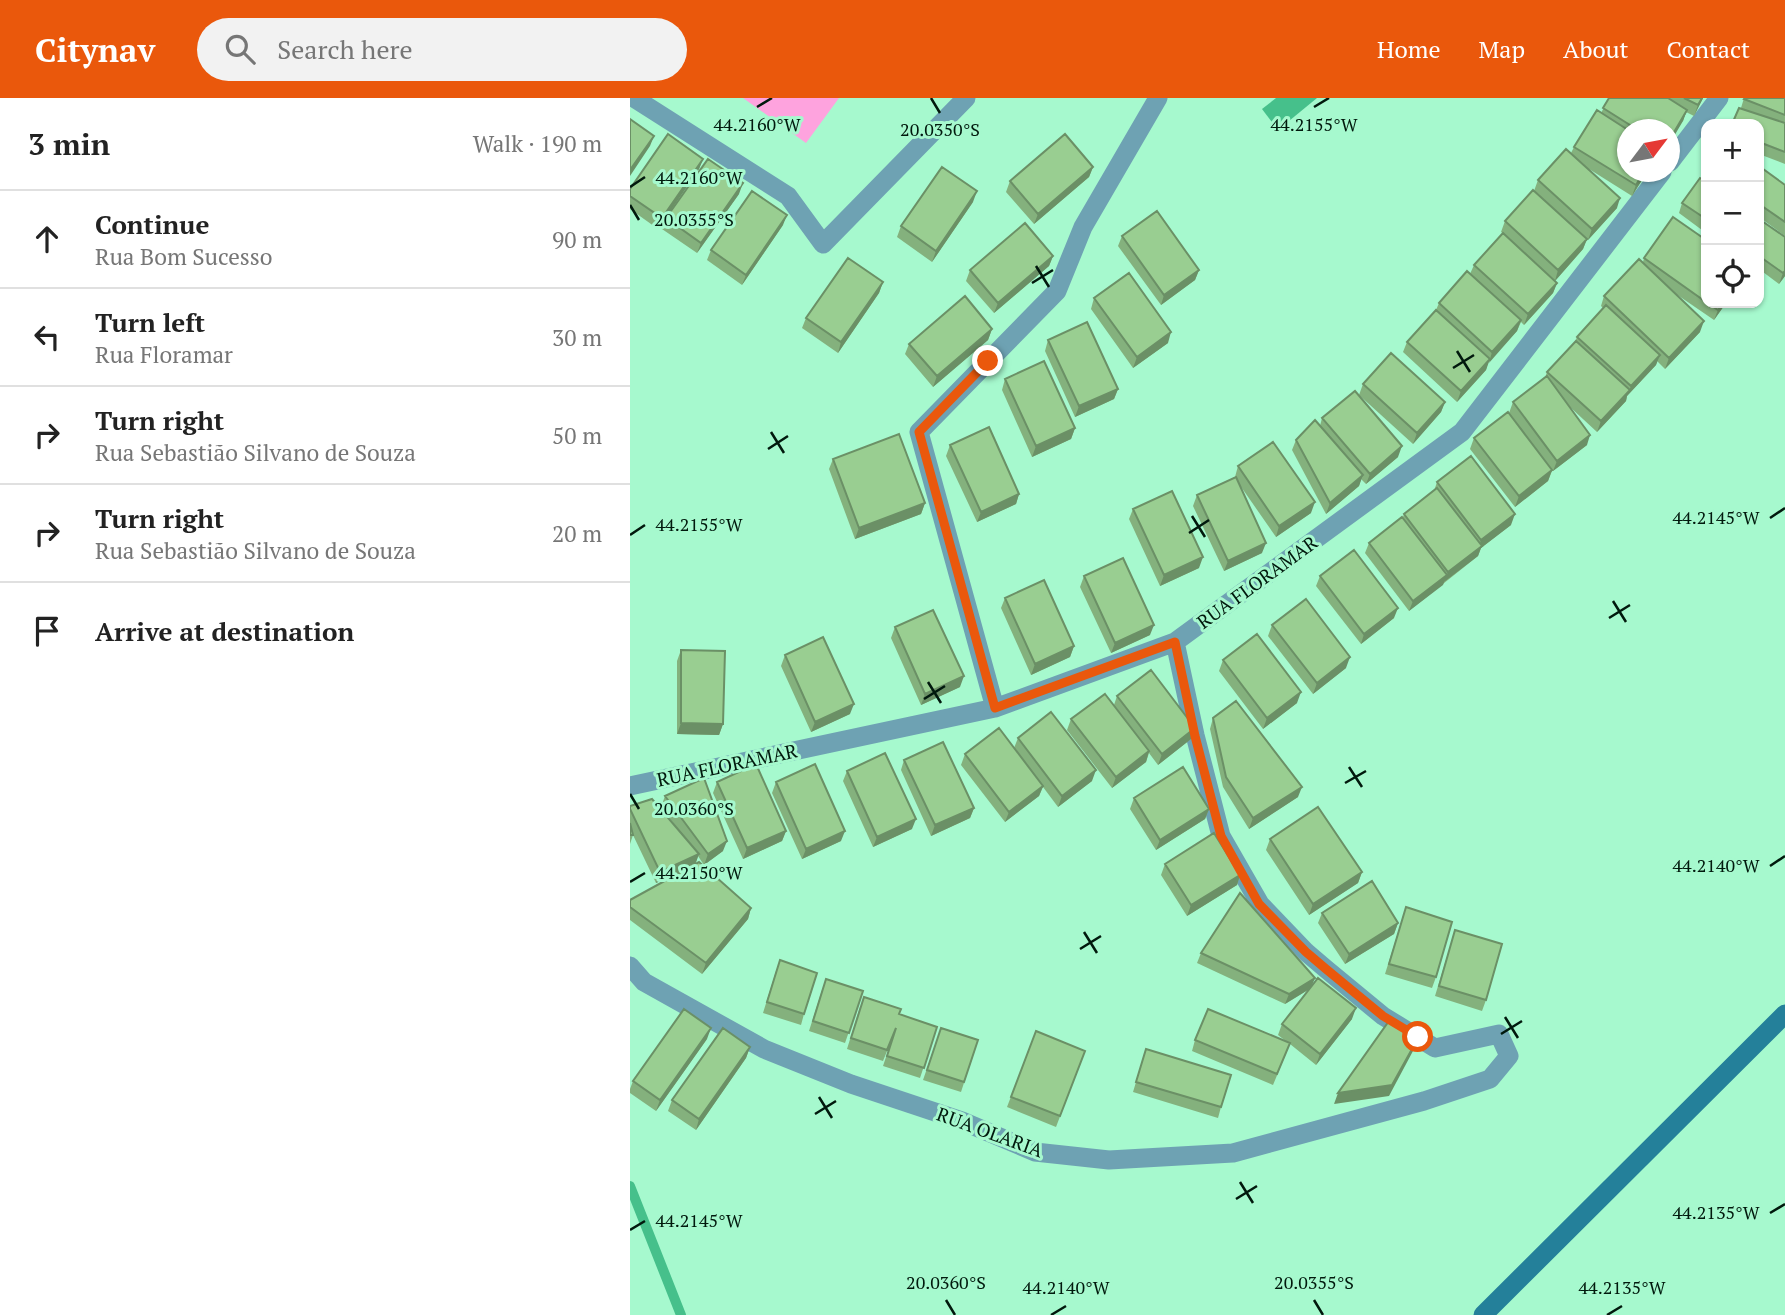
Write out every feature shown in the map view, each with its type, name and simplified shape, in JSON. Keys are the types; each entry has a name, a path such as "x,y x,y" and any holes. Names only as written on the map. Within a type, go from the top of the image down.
{"main road":[{"path":"1483,1315 1785,1014"}],"street":[{"path":"634,98 788,196 822,244 966,98"},
{"path":"995,708 919,432 1057,291 1083,227 1158,98"},
{"path":"1680,149 1719,98"},
{"name":"RUA FLORAMAR","path":"630,786 995,708 1175,642 1462,432 1654,182"},
{"name":"RUA OLARIA","path":"630,966 644,982 764,1049 851,1084 962,1121 1035,1153 1109,1160 1233,1153 1424,1101 1490,1079 1509,1056 1499,1034 1435,1048 1383,1016 1306,952 1259,904 1221,836 1195,736 1175,642"}],"shaded area":[{"path":"743,98 839,98 806,143"},
{"path":"1276,98 1317,98 1278,130 1262,109"}],"building":[{"path":"1609,98 1668,98 1687,110 1680,122 1680,119 1620,119 1603,108"},
{"path":"1684,98 1702,98 1698,105"},
{"path":"1785,98 1785,115 1744,99"},
{"path":"1739,108 1785,123 1785,152 1764,144 1764,119 1734,119"},
{"path":"1597,110 1617,123 1617,173 1574,147"},
{"path":"630,119 654,136 630,170"},
{"path":"668,134 703,159 662,218 630,196 630,189"},
{"path":"1065,134 1093,167 1038,214 1010,181"},
{"path":"1566,149 1620,198 1592,229 1538,180"},
{"path":"708,159 743,183 701,243 666,218"},
{"path":"942,167 977,191 936,251 901,226"},
{"path":"1764,170 1785,185 1785,222 1764,207"},
{"path":"1700,178 1701,179 1701,216 1682,203"},
{"path":"1533,190 1587,239 1558,270 1505,221"},
{"path":"752,191 787,215 746,275 711,250"},
{"path":"1157,211 1199,270 1164,295 1122,236"},
{"path":"1673,217 1701,237 1701,298 1644,258"},
{"path":"1764,222 1785,237 1783,273 1764,260"},
{"path":"1025,223 1053,256 998,303 970,270"},
{"path":"1503,233 1557,283 1528,314 1474,265"},
{"path":"848,258 883,282 841,342 806,318"},
{"path":"1639,259 1704,321 1669,358 1604,296"},
{"path":"1467,271 1521,320 1492,352 1439,303"},
{"path":"1129,273 1171,332 1137,357 1094,298"},
{"path":"965,296 992,329 937,376 909,344"},
{"path":"1606,305 1660,355 1631,386 1577,337"},
{"path":"1436,310 1490,359 1461,391 1407,342"},
{"path":"1087,322 1118,389 1079,406 1048,340"},
{"path":"1576,341 1630,390 1601,421 1547,372"},
{"path":"1391,353 1445,402 1417,433 1363,384"},
{"path":"1044,361 1075,428 1036,446 1005,379"},
{"path":"1547,376 1590,435 1557,461 1513,402"},
{"path":"1355,391 1402,446 1370,474 1322,418"},
{"path":"1508,412 1552,470 1519,496 1474,438"},
{"path":"1315,420 1363,475 1330,503 1296,440"},
{"path":"989,427 1019,494 981,512 950,445"},
{"path":"899,434 925,503 859,528 833,459"},
{"path":"1273,442 1315,502 1279,526 1238,466"},
{"path":"1471,456 1515,514 1481,540 1437,482"},
{"path":"1236,477 1266,543 1228,561 1197,495"},
{"path":"1437,488 1482,546 1448,572 1404,514"},
{"path":"1172,491 1203,557 1164,575 1133,509"},
{"path":"1402,517 1447,575 1413,601 1369,543"},
{"path":"1354,550 1398,608 1364,634 1320,576"},
{"path":"1123,558 1154,625 1115,643 1084,576"},
{"path":"1044,580 1074,646 1035,664 1005,598"},
{"path":"1306,599 1350,657 1317,683 1272,625"},
{"path":"933,610 964,676 925,694 895,627"},
{"path":"1257,634 1301,692 1267,718 1223,660"},
{"path":"823,637 854,704 815,722 785,655"},
{"path":"681,650 725,651 723,724 681,723"},
{"path":"1151,670 1195,728 1162,754 1117,696"},
{"path":"1105,694 1149,751 1116,777 1071,719"},
{"path":"1236,701 1302,787 1253,818 1226,777 1213,718"},
{"path":"1051,712 1096,770 1062,796 1018,738"},
{"path":"999,728 1043,786 1009,812 965,754"},
{"path":"943,742 974,808 935,825 904,760"},
{"path":"885,753 916,819 877,837 847,771"},
{"path":"756,764 786,831 747,848 717,782"},
{"path":"815,764 845,831 806,849 776,782"},
{"path":"1183,767 1209,809 1160,840 1134,798"},
{"path":"704,778 727,841 708,854 665,796"},
{"path":"652,799 699,854 660,872 630,809 630,806"},
{"path":"1318,807 1362,872 1313,904 1270,839"},
{"path":"1214,833 1240,875 1191,905 1165,864"},
{"path":"699,862 751,908 706,963 630,907 630,900"},
{"path":"1372,881 1398,923 1349,954 1322,913"},
{"path":"1240,893 1315,978 1289,994 1201,953"},
{"path":"1406,907 1452,922 1436,977 1389,964"},
{"path":"1455,930 1502,944 1486,1000 1439,986"},
{"path":"780,960 817,973 804,1014 767,1002"},
{"path":"1318,978 1356,1008 1320,1054 1282,1024"},
{"path":"826,979 863,991 849,1033 813,1021"},
{"path":"864,997 901,1009 899,1014 937,1027 924,1068 887,1056 896,1028 887,1050 851,1038"},
{"path":"684,1009 711,1028 660,1100 633,1081"},
{"path":"1208,1009 1290,1043 1277,1074 1195,1040"},
{"path":"1389,1021 1417,1040 1392,1085 1338,1093"},
{"path":"723,1028 750,1047 699,1119 672,1100"},
{"path":"941,1028 978,1040 964,1082 927,1070"},
{"path":"1036,1031 1085,1051 1060,1116 1011,1097"},
{"path":"1146,1049 1231,1075 1221,1107 1136,1082"}],"waterway":[{"path":"630,1186 681,1315"}],"route":[{"path":"988,361 919,432 995,708 1175,642 1195,736 1221,836 1259,904 1326,969 1383,1016 1418,1037"}]}
